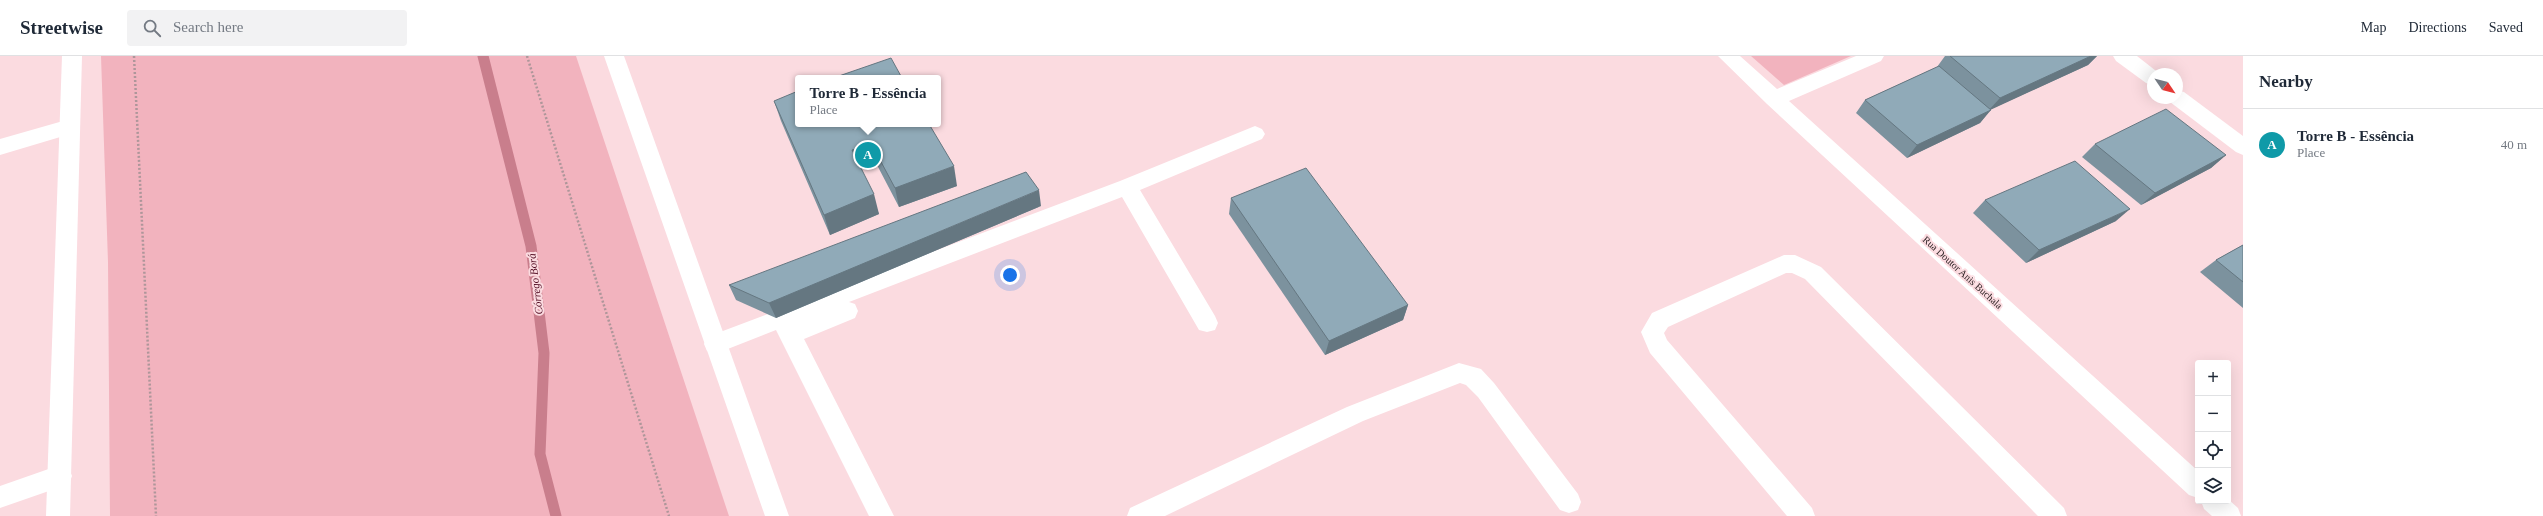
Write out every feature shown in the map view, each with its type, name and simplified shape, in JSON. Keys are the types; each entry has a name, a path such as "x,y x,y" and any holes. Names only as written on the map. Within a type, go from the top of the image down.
{"main road":[{"path":"58,516 72,56"},
{"path":"614,56 777,516"},
{"name":"Rua Doutor Anis Buchala","path":"1728,56 2195,484"},
{"path":"1774,99 1874,56"},
{"path":"2123,56 2147,74"},
{"path":"2183,102 2243,147"},
{"path":"0,147 70,127"},
{"path":"786,327 1127,188 1255,134"},
{"path":"1127,188 1207,323"},
{"path":"1803,516 1658,346 1652,332 1660,320 1784,264 1795,264 1813,273 2055,516"},
{"path":"715,344 848,311"},
{"path":"786,327 882,516"},
{"path":"1139,516 1355,414 1459,374 1473,376 1486,390 1569,502"},
{"path":"0,497 60,476"},
{"path":"2216,504 2229,516"}],"path":[{"path":"134,56 156,516"},
{"path":"527,56 669,516"}],"shaded area":[{"path":"101,56 576,56 729,516 110,516 108,262"},
{"path":"1751,56 1851,56 1784,85"}],"building":[{"path":"1950,56 2091,56 2000,98"},
{"path":"891,58 900,75 842,75"},
{"path":"1939,66 1991,110 1917,145 1865,100"},
{"path":"795,92 795,127 931,127 954,166 895,188 872,145 852,150 874,194 824,215 774,101"},
{"path":"2166,109 2226,155 2155,193 2095,144"},
{"path":"2075,161 2130,209 2039,250 1985,200"},
{"path":"1306,168 1408,305 1329,341 1231,198"},
{"path":"1026,172 1039,190 769,303 729,285"},
{"path":"2243,245 2243,282 2216,260"}],"waterway":[{"name":"Córrego Borá","path":"483,56 531,246 544,353 540,454 556,516"}],"place":[{"name":"Torre B - Essência","path":"868,155"}]}
